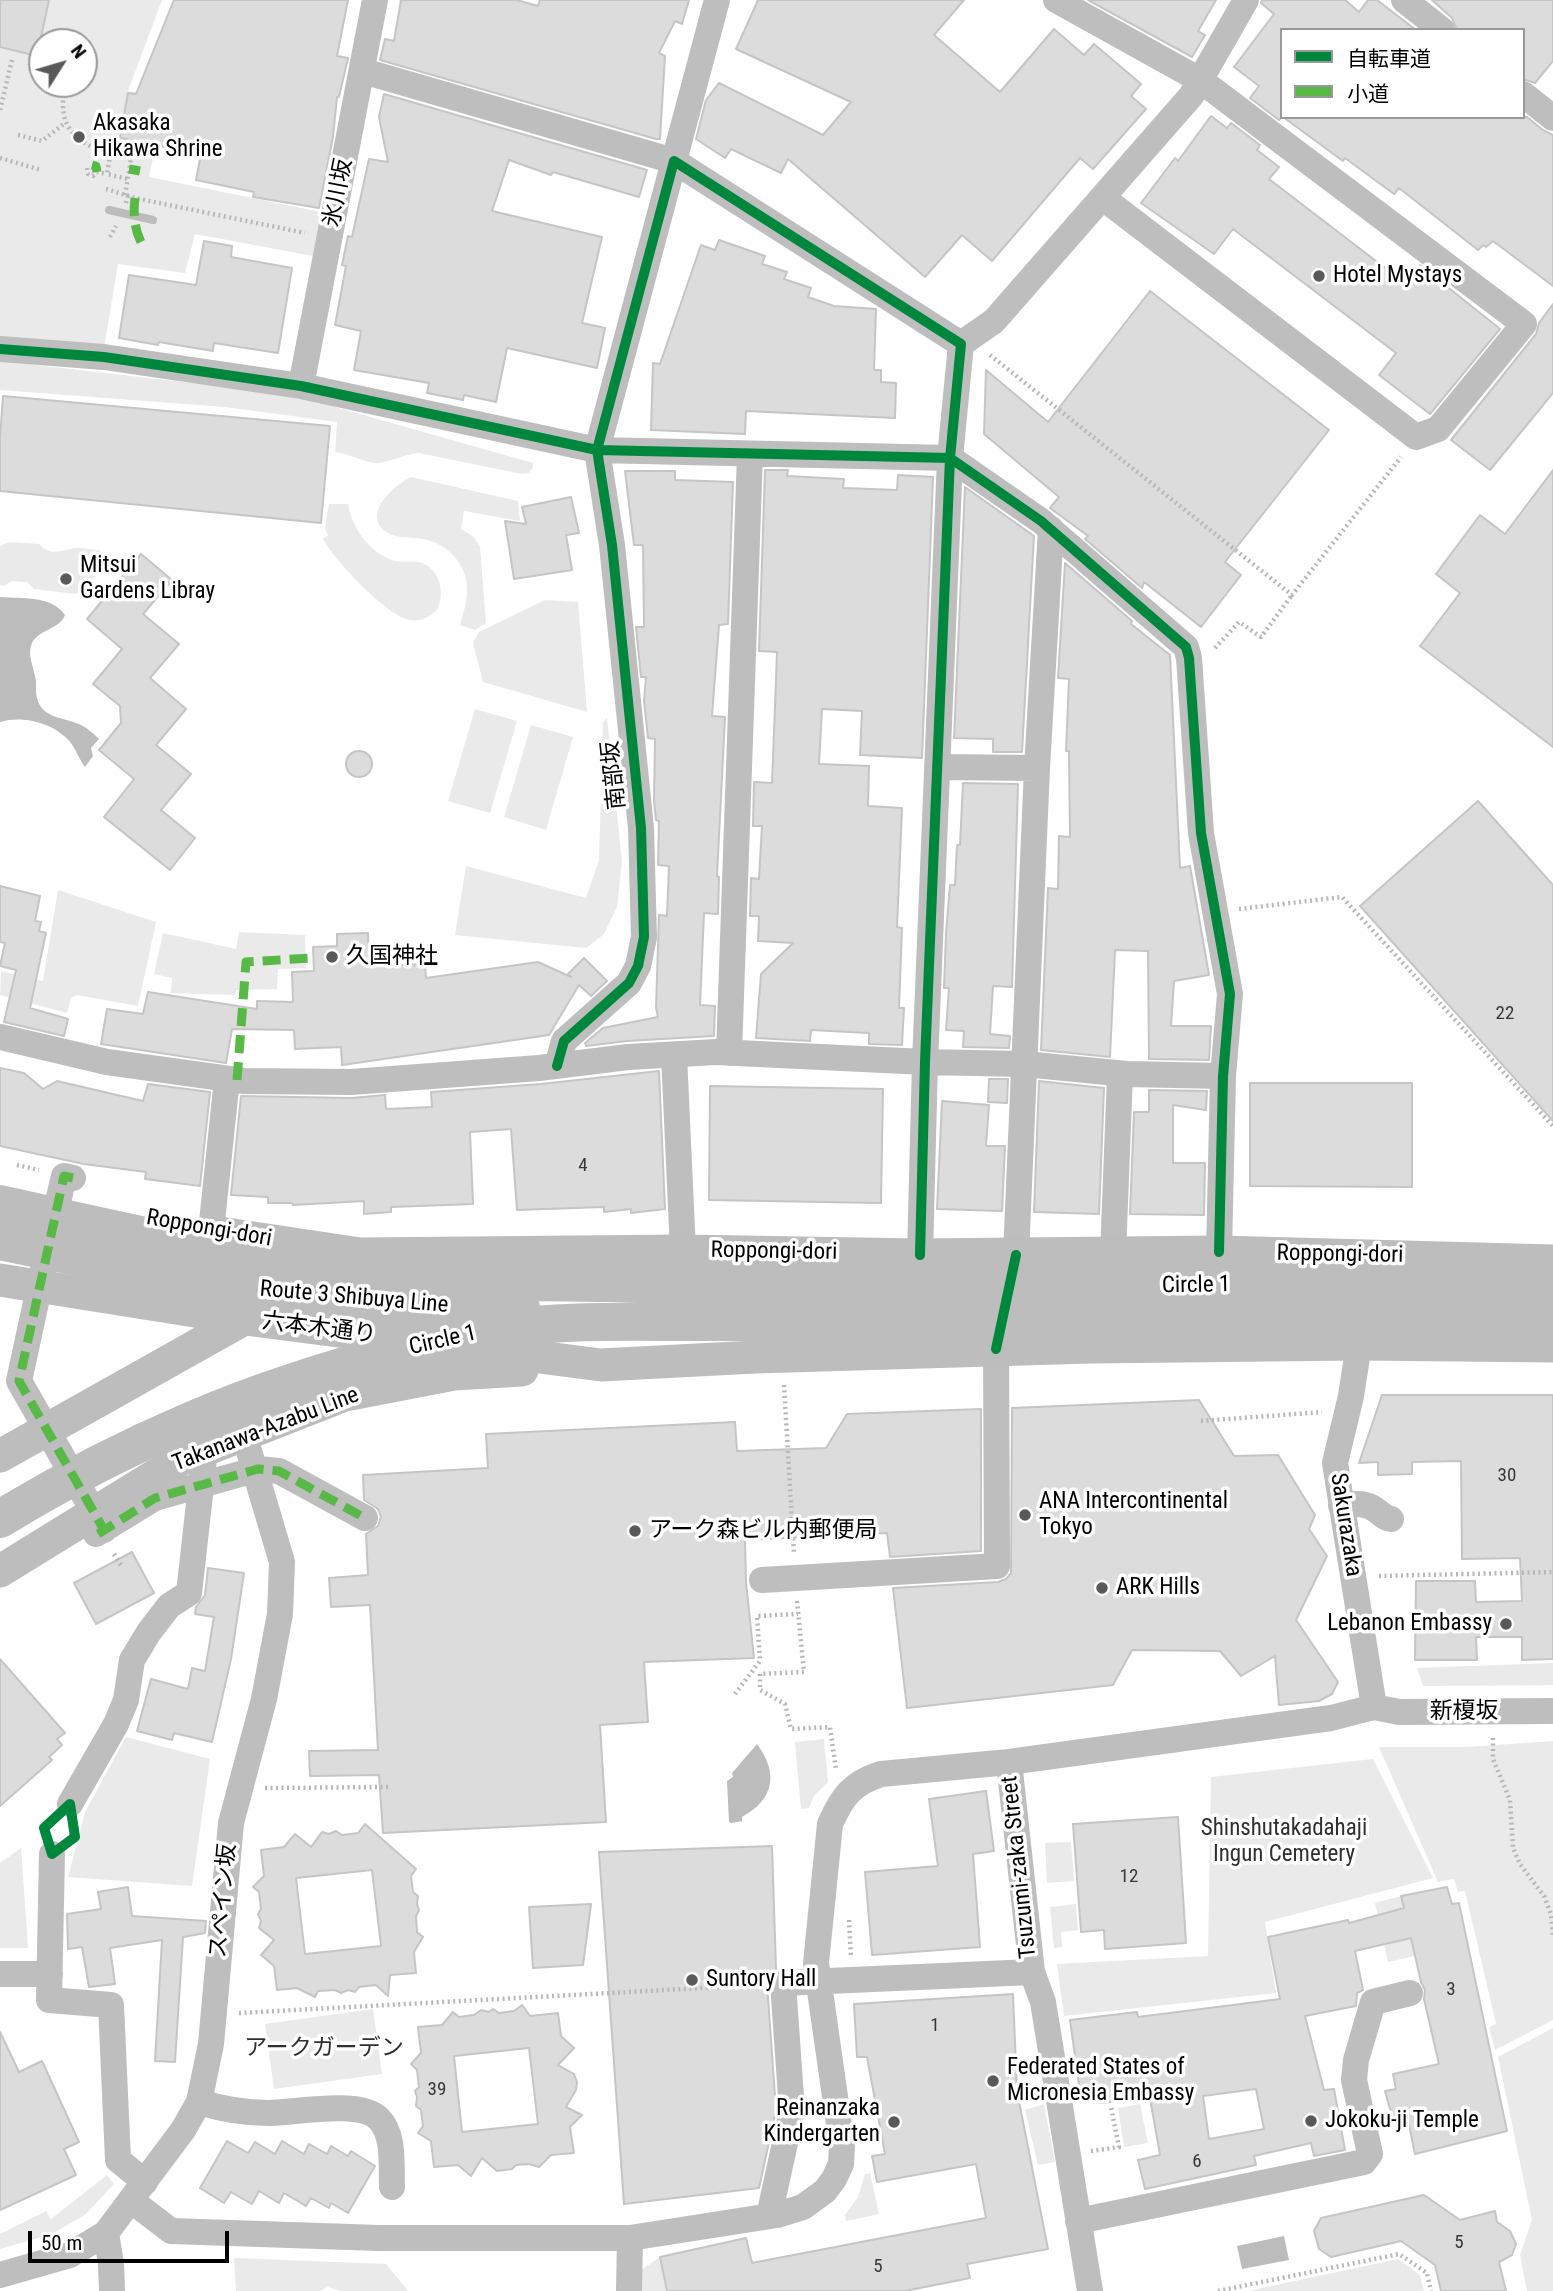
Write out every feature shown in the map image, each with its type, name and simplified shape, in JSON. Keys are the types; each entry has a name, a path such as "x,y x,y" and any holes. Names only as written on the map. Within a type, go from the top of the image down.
{"highway":[{"name":"Circle 1","path":"0,1205 298,1265 423,1278 840,1289 1381,1283 1553,1285"},
{"name":"Route 3 Shibuya Line","path":"0,1241 150,1272 296,1297 426,1307 925,1311"},
{"name":"Circle 1","path":"0,1502 100,1446 185,1403 258,1374 332,1352 491,1315 563,1304 840,1289"},
{"name":"Circle 1","path":"0,1520 43,1493 194,1418 277,1386 440,1340 497,1329 565,1323 925,1311"},
{"path":"925,1311 1553,1317"}],"main road":[{"name":"Roppongi-dori","path":"0,1188 155,1221 360,1254 684,1251 1113,1255 1219,1252 1553,1261"},
{"path":"155,1221 305,1285 972,1312 989,1328 996,1349"},
{"path":"0,1456 360,1254"},
{"path":"920,1255 925,1269 936,1282 974,1302 1004,1313 1226,1312 1287,1345"},
{"path":"0,1280 245,1319"},
{"path":"925,1311 974,1302 1553,1308"},
{"name":"六本木通り","path":"245,1319 601,1366"},
{"path":"601,1366 755,1357 996,1349 1359,1344 1553,1346"},
{"name":"Takanawa-Azabu Line","path":"0,1570 182,1459 345,1395 454,1374 601,1366"}],"street":[{"name":"氷川坂","path":"301,386 376,0"},
{"path":"597,450 717,0"},
{"path":"1056,0 1200,80 1524,324 1438,429 1416,437 1103,198"},
{"path":"920,1255 925,1062 950,458 961,344 994,321 1191,96 1246,0"},
{"path":"1411,2 1440,28"},
{"path":"363,71 674,161 961,344"},
{"path":"1525,96 1553,118"},
{"path":"0,349 104,357 301,386 597,450 950,458 1051,529 1186,647 1189,658 1201,833 1230,995 1223,1076 1219,1252"},
{"name":"南部坂","path":"557,1066 564,1041 629,983 638,966 644,937 642,828 612,545 597,450"},
{"path":"729,1053 750,454"},
{"path":"1016,1255 1037,768 1051,529"},
{"path":"939,767 1037,768"},
{"path":"0,1037 107,1062 227,1079 351,1082 557,1066 628,1057 729,1053 1024,1064 1120,1074 1223,1076"},
{"path":"674,1055 684,1251"},
{"path":"1113,1255 1120,1074"},
{"path":"211,1231 227,1079"},
{"path":"74,1178 64,1176 19,1381 100,1532 155,1498 258,1469 279,1471 365,1518"},
{"name":"Sakurazaka","path":"1359,1344 1351,1396 1335,1463 1374,1707"},
{"path":"762,1580 997,1566 996,1349"},
{"name":"スペイン坂","path":"0,2275 71,2255 106,2233 183,2130 199,2102 211,2044 231,1823 264,1699 280,1614 282,1562 244,1434"},
{"path":"69,1804 117,1724 126,1700 132,1660 169,1606 189,1593 205,1450"},
{"path":"1341,1505 1363,1504 1391,1519"},
{"path":"51,1854 49,2000 111,2005 118,2160 172,2231 379,2238 630,2238 769,2216 803,2207 814,2201 834,2179 841,2164 842,2146 816,1964 830,1824 839,1803 864,1779 881,1773 1009,1762 1331,1718 1374,1707"},
{"name":"新榎坂","path":"1374,1707 1399,1712 1553,1711"},
{"name":"Tsuzumi-zaka Street","path":"1009,1762 1032,1972 1043,2002 1090,2291"},
{"path":"769,2216 792,2111 790,1983 849,1971 1032,1972"},
{"path":"0,1974 50,1974"},
{"path":"1078,2221 1364,2162 1370,2154 1354,2080 1356,2060 1373,2002 1410,1993"},
{"path":"199,2102 225,2110 268,2113 368,2110 381,2120 390,2141 392,2187"},
{"path":"106,2233 112,2291"},
{"path":"629,2291 630,2238"}],"path":[{"path":"0,110 12,60"},
{"path":"63,98 65,123 80,141 110,156 107,174"},
{"path":"18,135 42,141 65,123"},
{"path":"126,203 133,147"},
{"path":"0,158 41,170"},
{"path":"87,168 88,174 93,176 97,172 128,179"},
{"path":"106,189 330,238"},
{"path":"110,237 116,226"},
{"path":"988,353 1292,595"},
{"path":"1215,648 1239,622 1261,637 1416,437"},
{"path":"1226,911 1342,897 1553,1126"},
{"path":"784,1385 795,1560"},
{"path":"1201,1421 1329,1411"},
{"path":"1374,1576 1553,1572"},
{"path":"796,1587 804,1672 760,1674 760,1690 785,1704 791,1729 830,1727 838,1782"},
{"path":"735,1694 760,1661 757,1616 798,1614"},
{"path":"1493,1738 1493,1759 1510,1800 1513,1848 1520,1864 1544,1896 1551,1914 1553,1937"},
{"path":"264,1787 390,1787"},
{"path":"849,1913 849,1971"},
{"path":"239,2013 790,1983"},
{"path":"1082,2152 1119,2147 1111,2106"},
{"path":"1218,2291 1399,2254 1427,2273 1431,2291"}],"green space":[{"name":"Akasaka Hikawa Shrine","path":"0,0 162,0 128,91 166,99 149,177 326,213 318,257 195,234 185,273 118,264 104,348 0,341"},
{"path":"0,361 289,394 533,463 533,467 529,473 522,474 419,453 374,463 335,452 337,422 225,407 0,390"},
{"path":"411,477 518,501 520,521 464,511 461,529 474,537 480,547 486,623 475,630 460,625 467,587 459,562 447,550 431,541 390,534 381,527 377,519 378,511 388,495"},
{"path":"329,504 348,504 358,531 378,553 395,561 416,562 428,566 440,584 441,597 437,610 423,619 406,619 385,606 360,584 323,539 328,535 325,528"},
{"path":"9,542 39,544 54,552 77,548 99,550 106,557 95,578 75,594 34,589 27,582 12,581 4,586 0,585 0,546"},
{"path":"545,600 578,602 587,712 483,682 473,643 479,632"},
{"path":"475,709 517,721 490,813 448,801"},
{"path":"607,718 622,861 617,907 604,934 586,948 455,935 466,866 586,898 599,860 603,722"},
{"path":"531,725 573,737 546,830 504,817"},
{"path":"58,890 156,922 138,1006 77,995 71,998 67,1013 0,995 1,971 43,981"},
{"path":"239,932 305,935 306,968 278,969 277,989 236,990 235,995 171,993 172,978 154,974 163,933 236,949"},
{"path":"1553,1663 1553,1685 1423,1686 1417,1668"},
{"path":"126,1737 210,1759 192,1886 68,1877 85,1812"},
{"path":"824,1739 828,1782 814,1796 809,1808 801,1809 795,1742"},
{"path":"1553,1741 1553,2020 1495,2050 1489,2027 1496,2024 1465,1891 1458,1892 1454,1879 1438,1882 1379,1747 1467,1747"},
{"name":"Shinshutakadahaji Ingun Cemetery","path":"1373,1759 1433,1878 1265,1922 1276,1993 1064,2016 1057,1964 1208,1956 1211,1777"},
{"path":"1071,1842 1074,1881 1047,1883 1045,1843"},
{"path":"21,1848 28,1948 0,1948 0,1863"},
{"path":"1401,1896 1415,1956 1388,1962 1375,1903"},
{"path":"1076,1904 1078,1930 1061,1932 1062,1947 1054,1948 1050,1907"},
{"name":"アークガーデン","path":"373,2009 382,2074 274,2089 265,2024"},
{"path":"1553,2028 1553,2291 1527,2291 1520,2255 1532,2220 1498,2057"},
{"path":"1044,2104 1055,2162 1038,2165 1025,2110"},
{"path":"1140,2104 1148,2143 1124,2147 1118,2108"},
{"path":"870,2173 879,2214 846,2221 845,2215 858,2197 865,2174"},
{"path":"107,2175 114,2184 86,2214 52,2234 0,2249 0,2234 46,2211 51,2219"},
{"path":"660,2257 667,2291 638,2291 638,2272"},
{"path":"234,2258 386,2264 408,2291 340,2291 328,2287 320,2291 236,2291"},
{"path":"1398,2259 1420,2275 1424,2291 1248,2291"}],"shaded area":[{"path":"0,597 44,601 65,615 58,624 35,638 30,655 37,698 43,710 82,726 99,739 91,748 93,756 85,767 71,743 56,730 28,720 0,722"},
{"path":"757,1744 768,1766 770,1785 761,1802 742,1817 742,1821 731,1823 727,1781 733,1777 732,1773"},
{"path":"1284,2236 1289,2260 1242,2269 1237,2246"}],"building":[{"path":"0,0 49,0 43,28 28,28 28,54 0,47"},
{"path":"174,0 348,0 337,56 348,58 337,97 333,137 319,208 253,197 254,192 196,180 201,154 120,138 128,93 136,94"},
{"path":"401,0 517,0 538,6 540,0 689,0 682,24 675,21 659,53 665,56 660,139 380,60 385,39 394,41"},
{"path":"758,0 964,0 934,35 1000,92 1054,29 1084,55 1094,44 1141,84 1131,96 1146,109 1093,169 1080,158 992,261 962,235 925,277 788,159 781,173 731,149 725,158 696,139 706,100 719,83 823,135 851,102 736,49"},
{"path":"1088,0 1216,0 1198,31 1205,35 1192,57"},
{"path":"1262,0 1345,0 1359,12 1368,0 1377,0 1413,28 1280,28 1279,120 1250,98 1259,86 1234,67 1274,14 1261,3"},
{"path":"1432,0 1553,0 1553,61 1535,83 1525,80 1525,28 1456,28 1452,18"},
{"path":"384,94 647,170 639,197 553,172 551,175 509,160 492,211 602,237 582,323 605,328 597,368 507,348 496,402 464,395 463,400 427,393 429,383 354,370 361,331 335,325 346,266 342,265 348,236 352,237 369,159 388,162 379,117"},
{"path":"1211,116 1227,128 1231,123 1260,145 1257,150 1279,167 1269,179 1406,284 1420,265 1500,329 1430,414 1379,375 1396,353 1233,229 1214,254 1141,203 1175,158 1178,161"},
{"path":"1527,117 1553,135 1553,286 1493,241 1478,250 1399,188 1394,194 1345,158 1343,161 1286,119"},
{"path":"719,240 765,256 762,264 787,272 784,279 811,288 808,297 834,306 876,309 874,370 881,370 881,382 896,383 895,418 746,411 745,434 651,430 653,363 660,364 701,245 715,250"},
{"path":"204,241 232,246 231,257 292,268 278,353 214,343 213,351 119,338 129,275 196,285"},
{"path":"1150,291 1329,430 1225,562 1241,575 1201,627 1144,582 1142,588 1085,539 1088,536 1050,508 1059,497 984,434 986,370 1048,422"},
{"path":"1553,304 1553,393 1490,470 1451,440 1536,334 1539,323"},
{"path":"3,396 330,426 321,523 0,491"},
{"path":"765,470 788,470 787,476 844,479 843,488 897,490 898,475 933,477 922,758 860,755 862,711 822,709 819,764 869,766 868,806 902,808 897,927 902,928 899,1008 904,1008 902,1045 869,1044 869,1033 811,1030 810,1041 756,1038 761,974 793,943 758,941 759,916 750,916 751,878 759,879 762,826 753,826 754,782 772,783 777,652 759,651"},
{"path":"1553,470 1553,747 1420,646 1460,593 1436,574 1480,515 1505,534"},
{"path":"625,471 675,471 675,480 733,482 728,624 719,625 712,716 725,717 717,876 718,914 704,913 700,1005 715,1006 714,1036 586,1046 585,1043 603,1028 658,1017 659,915 667,916 669,866 658,865 659,821 656,820 654,801 655,739 648,738 644,701 646,677 641,677 636,627 644,627 643,545 634,545"},
{"path":"965,487 1034,536 1022,752 993,752 993,739 954,738"},
{"path":"571,497 579,533 566,535 572,570 514,579 505,521 526,524 522,507"},
{"path":"141,554 172,580 143,614 179,644 150,678 186,709 156,745 191,774 161,810 195,838 170,870 104,817 134,779 99,750 121,723 120,706 93,684 122,649 87,619"},
{"path":"1065,563 1132,621 1131,624 1170,655 1180,868 1190,866 1209,975 1174,981 1171,1026 1211,1026 1209,1060 1149,1059 1148,951 1115,950 1110,1057 1041,1050 1048,888 1058,889 1059,836 1070,837 1069,751 1066,751 1069,679 1058,678"},
{"path":"359,751 368,755 372,764 368,773 359,777 350,773 346,764 350,755"},
{"path":"963,783 1018,784 1012,987 993,986 990,1034 1010,1036 1009,1048 963,1047 964,1031 946,1030 949,988 944,988 946,933 950,885 955,885 957,845 960,845"},
{"path":"1478,801 1553,885 1553,1121 1360,906"},
{"path":"0,886 40,896 35,921 41,922 39,931 46,933 30,1008 68,1019 64,1036 4,1022 16,970 0,966 5,943 0,942"},
{"path":"368,933 369,967 425,964 426,978 538,962 571,977 568,974 584,958 607,981 591,996 579,985 549,1035 342,1065 341,1047 295,1049 294,1030 232,1029 226,1063 101,1044 107,1009 143,1014 148,992 257,1009 257,1001 293,1002 292,972 314,971 313,947 337,946 337,934"},
{"path":"0,1068 24,1073 43,1089 57,1081 143,1101 148,1084 210,1092 200,1186 145,1179 146,1172 84,1164 0,1146"},
{"path":"659,1071 665,1209 631,1213 631,1209 604,1212 604,1207 517,1210 511,1129 470,1132 473,1204 391,1207 391,1212 364,1214 364,1201 293,1205 268,1203 268,1197 231,1195 241,1096 351,1098 385,1095 386,1109 432,1107 431,1092 541,1084"},
{"path":"989,1079 1008,1079 1007,1103 988,1102"},
{"path":"1039,1081 1104,1088 1099,1214 1034,1212"},
{"path":"1250,1083 1412,1083 1412,1187 1250,1186"},
{"path":"710,1086 883,1089 881,1203 709,1200"},
{"path":"1149,1090 1207,1091 1206,1110 1173,1105 1173,1163 1205,1163 1204,1215 1130,1214 1134,1112 1149,1112"},
{"path":"942,1101 989,1105 986,1146 1005,1146 1002,1211 937,1209"},
{"path":"1382,1395 1553,1395 1553,1659 1522,1660 1522,1637 1476,1637 1477,1660 1415,1660 1416,1581 1475,1581 1476,1602 1522,1601 1520,1558 1462,1559 1461,1461 1412,1462 1412,1474 1378,1475 1378,1462 1359,1463"},
{"path":"1199,1400 1234,1456 1278,1455 1315,1515 1309,1529 1327,1556 1296,1620 1338,1682 1332,1694 1319,1701 1279,1705 1275,1656 1241,1676 1220,1651 1132,1650 1113,1685 907,1708 893,1588 998,1582 1011,1573 1012,1408"},
{"path":"981,1409 981,1551 890,1557 887,1533 745,1540 746,1582 754,1658 644,1662 648,1722 600,1725 606,1822 383,1833 379,1775 310,1776 309,1751 378,1750 370,1605 331,1607 329,1578 368,1575 366,1534 378,1526 381,1517 378,1509 364,1500 363,1475 488,1468 486,1434 735,1422 737,1451 826,1448 847,1414"},
{"path":"132,1552 154,1593 96,1624 74,1583"},
{"path":"208,1568 244,1573 231,1659 212,1742 174,1733 172,1740 137,1731 151,1679 188,1689 192,1668 205,1671 214,1617 195,1614 196,1607 205,1595"},
{"path":"0,1659 65,1733 57,1739 62,1745 49,1757 52,1760 0,1806"},
{"path":"986,1791 994,1851 973,1854 980,1947 872,1955 865,1872 938,1866 929,1799"},
{"path":"1178,1817 1186,1943 1105,1949 1104,1930 1081,1932 1073,1824"},
{"path":"365,1824 416,1869 411,1876 413,1892 418,1896 417,1932 423,1937 414,1952 416,1973 390,1975 388,1996 376,1985 359,1987 355,1992 318,1991 315,1997 297,1988 277,1990 274,1966 261,1955 274,1940 259,1928 259,1892 253,1887 264,1876 261,1850 284,1847 295,1834 311,1847 322,1832 329,1834 336,1831 342,1835 358,1833","holes":["372,1870 381,1946 305,1954 296,1878"]},
{"name":"Suntory Hall","path":"772,1846 776,1969 769,1975 767,1984 776,2110 759,2188 624,2204 599,1852"},
{"path":"128,1887 132,1916 206,1921 205,1933 183,1937 175,2062 155,2061 162,1940 110,1948 115,1984 89,1987 82,1947 68,1949 67,1914 101,1909 98,1892"},
{"path":"1447,1887 1452,1904 1459,1903 1507,2131 1415,2154 1409,2125 1404,2126 1402,2114 1392,2116 1385,2091 1396,2089 1393,2074 1439,2064 1424,1999 1425,1990 1411,1938 1355,1951 1363,1990 1357,1993 1356,2006 1305,2016 1324,2090 1334,2089 1345,2150 1314,2156 1311,2143 1254,2156 1256,2165 1145,2189 1138,2160 1160,2155 1150,2098 1100,2103 1098,2096 1081,2099 1070,2020 1137,2012 1138,2017 1280,1999 1268,1937 1348,1920 1349,1923 1404,1908 1401,1896","holes":["1256,2089 1264,2129 1209,2139 1203,2096"]},
{"path":"591,1904 583,1965 533,1968 529,1907"},
{"path":"1013,1994 1017,2091 1048,2249 967,2264 970,2278 905,2291 667,2291 660,2257 746,2238 752,2263 986,2218 976,2164 877,2182 872,2156 885,2154 867,2057 857,2057 854,2004"},
{"path":"522,2005 530,2016 558,2013 561,2036 574,2048 558,2065 574,2074 577,2082 576,2090 566,2107 582,2115 570,2127 574,2153 551,2155 539,2167 529,2164 516,2165 512,2169 497,2171 482,2158 471,2176 458,2165 434,2167 431,2141 418,2133 423,2126 421,2110 416,2106 415,2091 419,2087 417,2070 411,2064 421,2053 418,2027 442,2025 453,2012 459,2017 474,2015 481,2010 489,2012 493,2009 499,2013 514,2011","holes":["529,2048 538,2124 462,2132 454,2056"]},
{"path":"0,2032 19,2072 42,2061 79,2142 64,2149 76,2175 0,2210"},
{"path":"227,2141 248,2153 255,2142 275,2154 282,2141 304,2154 309,2144 327,2154 331,2146 348,2156 351,2151 375,2166 348,2213 331,2203 329,2208 311,2198 306,2206 284,2193 279,2203 259,2191 252,2204 231,2192 224,2203 200,2188"},
{"path":"1424,2195 1460,2220 1495,2211 1497,2222 1510,2231 1516,2244 1512,2255 1499,2262 1506,2291 1441,2291 1435,2265 1401,2241 1331,2257 1319,2249 1314,2231 1321,2218"}],"waterway":[{"path":"109,210 153,220"}],"marked path":[{"path":"92,165 96,166 97,172"},
{"path":"129,169 140,171"},
{"path":"135,198 135,220 141,242"},
{"path":"237,1080 246,962 311,958"},
{"path":"73,1178 64,1176 19,1381 104,1530"},
{"path":"98,1534 155,1498 258,1469 279,1471 365,1518"}],"cycle path":[{"path":"557,1066 564,1041 629,983 638,966 644,937 641,828 612,545 597,450 674,161 961,344 950,458 925,1062 920,1255"},
{"path":"0,349 104,357 301,386 597,450 950,458 1041,521 1186,647 1189,658 1201,833 1230,994 1223,1076 1219,1252"},
{"path":"996,1349 1016,1255"},
{"path":"70,1804 75,1837 52,1854 44,1828 70,1804"}],"place":[{"name":"Akasaka Hikawa Shrine","path":"79,137"},
{"name":"Hotel Mystays","path":"1319,276"},
{"name":"Mitsui Gardens Libray","path":"66,579"},
{"name":"久国神社","path":"332,957"},
{"name":"ANA Intercontinental Tokyo","path":"1025,1515"},
{"name":"アーク森ビル内郵便局","path":"635,1531"},
{"name":"ARK Hills","path":"1102,1588"},
{"name":"Lebanon Embassy","path":"1506,1624"},
{"name":"Suntory Hall","path":"692,1980"},
{"name":"Federated States of Micronesia Embassy","path":"993,2081"},
{"name":"Jokoku-ji Temple","path":"1311,2121"},
{"name":"Reinanzaka Kindergarten","path":"894,2122"}]}
